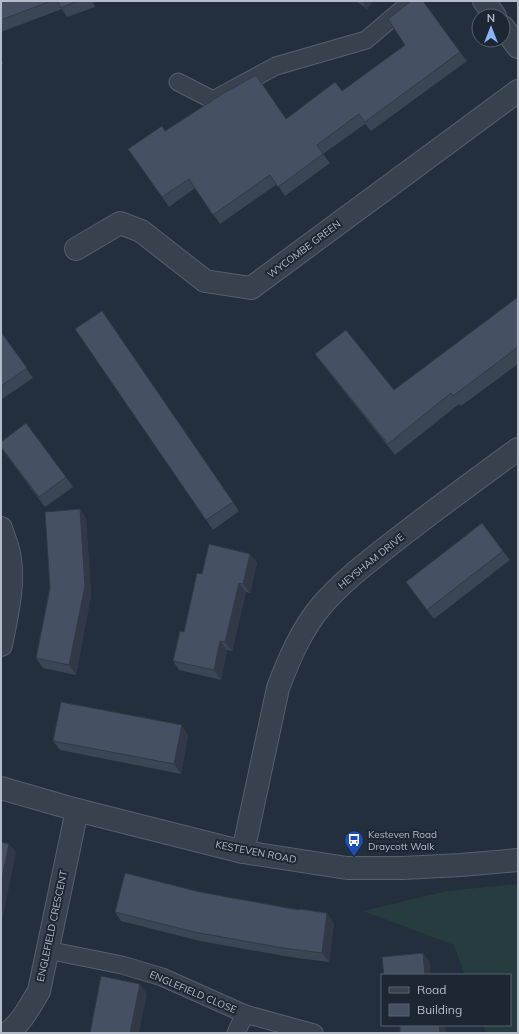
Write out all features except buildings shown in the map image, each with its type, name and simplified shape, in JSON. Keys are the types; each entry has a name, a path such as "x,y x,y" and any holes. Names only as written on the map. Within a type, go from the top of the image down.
{"street":[{"path":"511,38 518,47"},
{"name":"WYCOMBE GREEN","path":"76,249 120,223 141,231 205,281 251,288 518,91"},
{"name":"HEYSHAM DRIVE","path":"243,852 278,688 286,666 308,625 321,606 354,573 518,448"},
{"path":"1,528 8,549 11,573 9,598 1,645"},
{"name":"KESTEVEN ROAD","path":"1,788 77,810 243,852 347,868 454,866 518,860"},
{"name":"ENGLEFIELD CRESCENT","path":"8,1033 28,1011 39,991 77,810"}],"lane":[{"path":"178,82 213,100 276,66 366,40 412,1"},
{"name":"ENGLEFIELD CLOSE","path":"47,950 122,965 162,977 245,1014 314,1033"},
{"name":"ENGLEFIELD CLOSE","path":"236,1033 245,1014"}],"green space":[{"path":"518,884 518,1033 486,1033 483,1026 511,1026 511,974 465,974 454,945 363,911 447,891"}],"place":[{"name":"Kesteven Road Draycott Walk","path":"354,857"}]}
